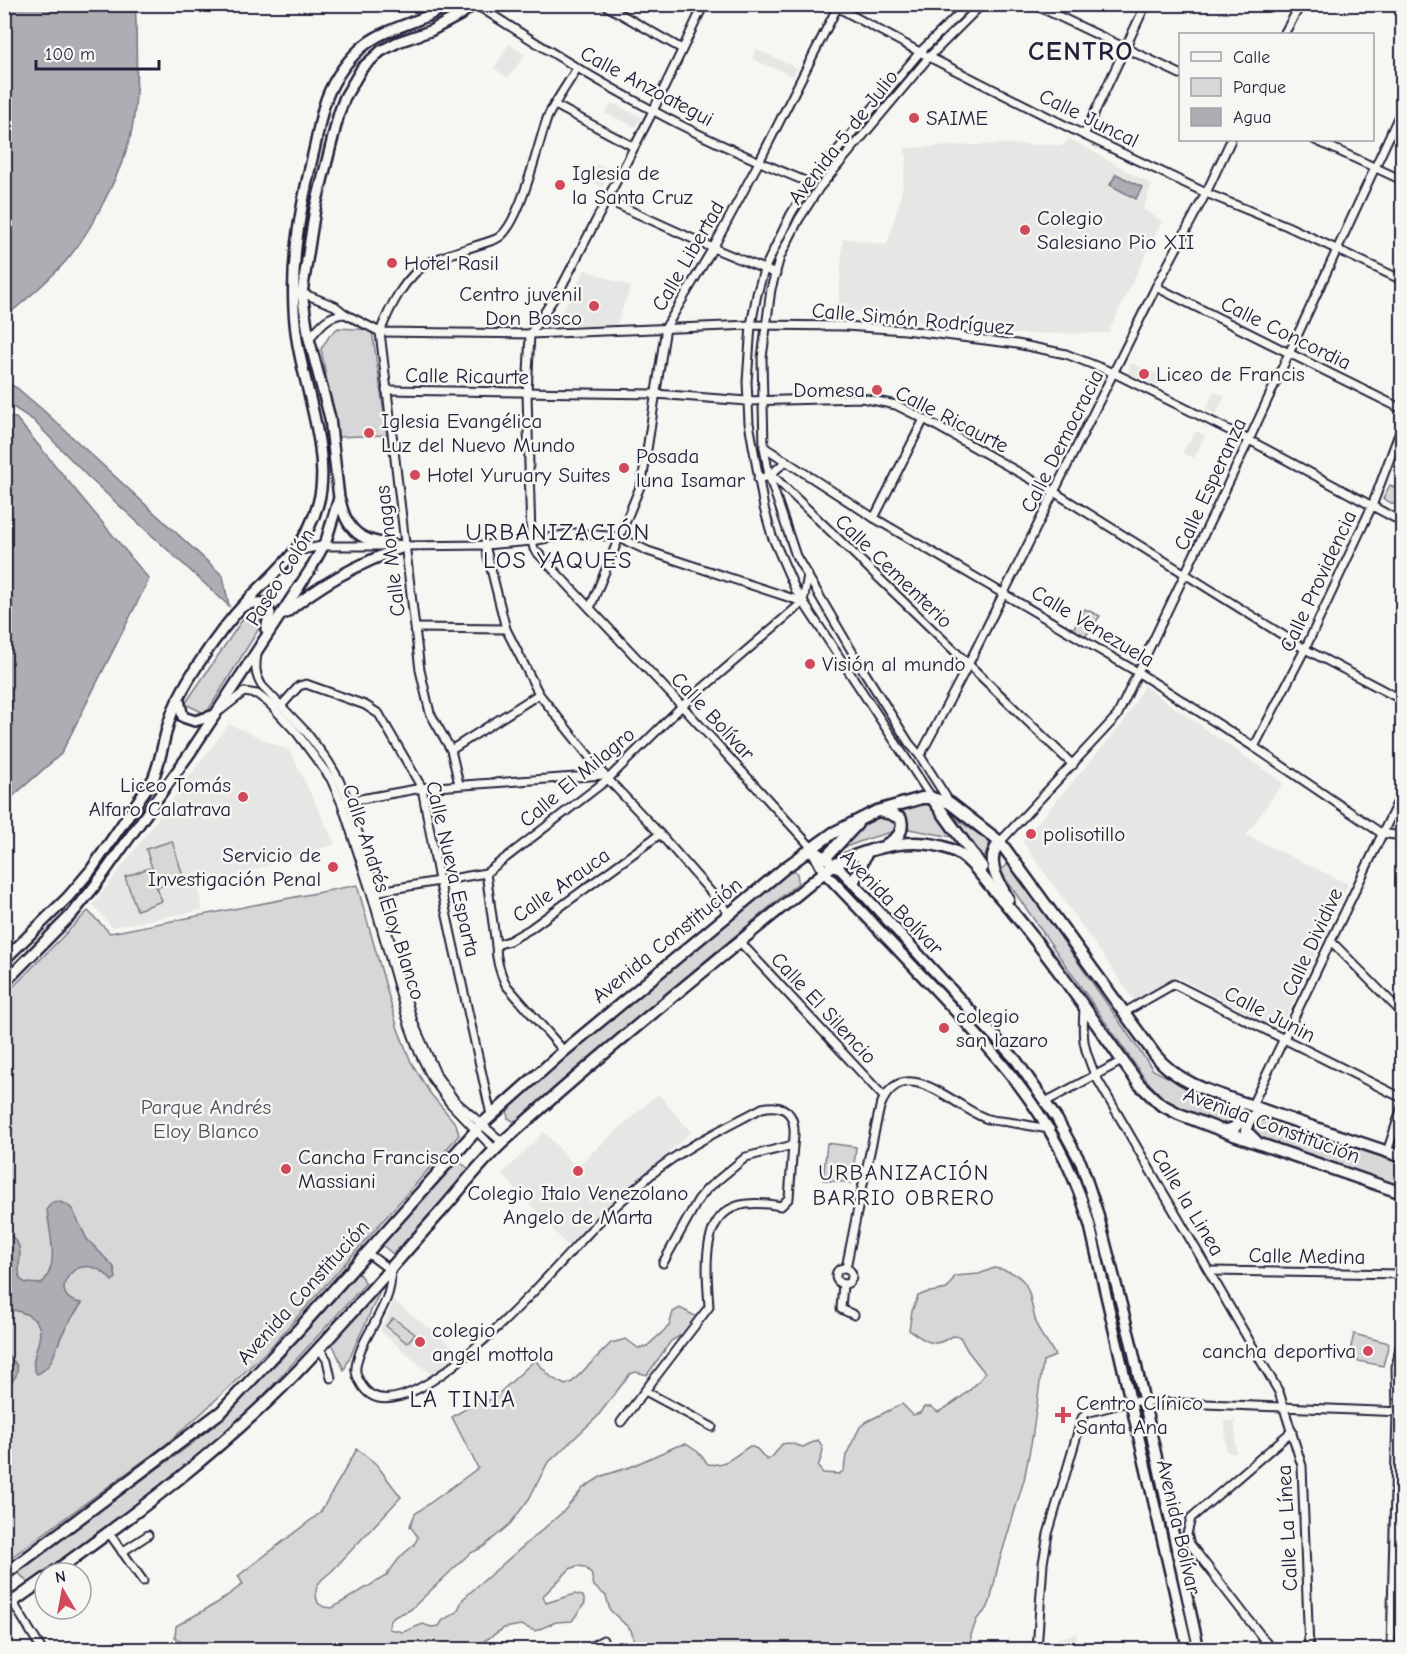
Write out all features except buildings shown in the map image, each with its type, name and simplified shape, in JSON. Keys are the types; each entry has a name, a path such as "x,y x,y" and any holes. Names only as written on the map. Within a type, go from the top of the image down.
{"main road":[{"name":"Avenida Constitución","path":"4,1575 222,1411 299,1329 478,1128 564,1051 786,867 812,848 877,811 922,798 932,798 950,803 1000,842 1164,1065 1195,1086 1402,1157"},
{"path":"932,798 1015,914"},
{"path":"853,883 870,851 897,838 903,827 898,817 877,811"},
{"path":"828,865 863,817"},
{"name":"Avenida Constitución","path":"70,1561 109,1533 235,1432 319,1348 498,1146 611,1047 740,942 828,865 894,844 912,842 952,850 964,856 1015,914 1139,1084 1160,1104 1219,1130 1402,1193"},
{"path":"1000,842 995,850 992,866 994,875 1015,914"},
{"path":"1219,1130 1231,1130 1239,1123 1239,1112 1230,1099"},
{"path":"1259,1143 1250,1138 1246,1131 1247,1123 1255,1114 1268,1112"},
{"path":"9,1605 33,1588"}],"street":[{"name":"Paseo Colón","path":"4,960 68,897 91,870 136,805 158,767 169,720 199,664 241,608 296,551 316,512 322,481 318,441 297,340 292,287 300,217 324,106 344,68 362,46 391,30 428,16 448,4"},
{"name":"Paseo Colón","path":"4,983 73,913 94,887 215,715 310,570 332,526 339,498 330,418 309,339 303,293 311,226 325,162 339,113 363,68 381,51 398,42 437,28 474,4"},
{"name":"Calle Anzoategui","path":"474,4 577,68 653,111 759,162 810,183"},
{"path":"603,4 682,49"},
{"path":"532,541 527,393 530,334 562,286 653,111 704,4"},
{"name":"Avenida 5 de Julio","path":"932,798 796,591 772,536 764,508 747,401 751,325 764,270 790,214 810,183 920,52 969,4"},
{"name":"Avenida 5 de Julio","path":"950,803 860,665 796,556 770,475 764,447 762,358 771,289 780,257 799,219 819,188 929,57 982,4"},
{"path":"1033,4 1179,74"},
{"path":"1084,135 1146,4"},
{"path":"1285,33 1301,4"},
{"name":"Calle Juncal","path":"836,6 929,57 1084,135 1206,193 1287,225 1402,280"},
{"name":"Calle Libertad","path":"590,608 642,482 666,327 713,248 759,162 836,6"},
{"name":"Calle Monagas","path":"459,784 451,750 432,719 420,670 380,332 392,303 417,271 442,257 504,235 524,194 549,115 577,68"},
{"path":"555,105 634,147"},
{"name":"Calle Esperanza","path":"1000,842 1117,716 1250,440 1402,109"},
{"name":"Calle Democracia","path":"920,756 968,665 1155,287 1206,193 1231,141"},
{"path":"1317,141 1402,180"},
{"path":"607,200 776,274"},
{"name":"Calle Concordia","path":"1155,287 1402,409"},
{"path":"303,293 335,306 345,314 380,332"},
{"path":"309,339 327,319 345,314"},
{"name":"Calle Simón Rodríguez","path":"380,332 530,334 666,327 845,326 905,330 1017,344 1066,354 1114,373 1250,440 1402,522"},
{"name":"Calle Ricaurte","path":"386,390 655,394 747,401 862,398 896,405 1054,492 1305,649 1402,700"},
{"path":"874,518 924,419"},
{"name":"Calle Providencia","path":"1254,747 1305,649 1372,506 1402,426"},
{"name":"Calle Venezuela","path":"764,447 874,518 1139,673 1381,833 1402,836"},
{"path":"758,479 770,475 786,462"},
{"name":"Calle Cementerio","path":"770,475 1073,765"},
{"path":"339,498 347,523 359,536 381,544 406,546"},
{"path":"296,551 322,546 485,545 532,541 574,533 618,537 648,551 803,602 808,575"},
{"name":"Calle Bolívar","path":"532,541 534,549 812,848"},
{"path":"485,545 506,629 539,694 606,777 730,914"},
{"path":"275,622 309,592 339,574 406,546"},
{"path":"241,608 258,602 265,603 269,608 269,621 257,648"},
{"name":"Calle El Milagro","path":"373,892 486,873 606,777 682,706 803,602"},
{"path":"416,628 506,629"},
{"name":"Calle Andrés Eloy Blanco","path":"257,648 255,666 258,679 306,732 328,761 345,802 398,979 413,1022 437,1076 478,1128 498,1146"},
{"name":"Calle Nueva Esparta","path":"281,706 299,686 306,684 365,705 379,714 422,788 439,880 491,1115"},
{"name":"Calle Andrés Eloy Blanco","path":"215,715 244,692 257,694 270,704 297,733 321,764 345,802"},
{"path":"451,750 539,694"},
{"path":"178,700 183,717 195,721 215,715"},
{"path":"345,802 422,788 459,784 606,777"},
{"name":"Calle Dividive","path":"1252,1105 1402,793"},
{"name":"Calle Arauca","path":"564,1051 507,985 496,960 496,945 509,941 530,929 660,834"},
{"name":"Avenida Bolívar","path":"812,848 895,946 998,1058 1050,1129 1068,1164 1085,1209 1132,1401 1188,1650"},
{"name":"Avenida Bolívar","path":"812,848 828,865 853,883 1016,1060 1057,1119 1081,1163 1092,1195 1131,1342 1199,1650"},
{"path":"486,873 496,945"},
{"path":"1331,941 1402,1013"},
{"name":"Calle El Silencio","path":"740,942 884,1097"},
{"name":"Calle Junin","path":"1125,1012 1174,984 1402,1098"},
{"name":"Calle la Linea","path":"1084,1008 1082,1035 1084,1048 1095,1075 1279,1392 1284,1407"},
{"path":"1045,1102 1122,1061"},
{"path":"846,1268 884,1097 894,1087 904,1082 918,1082 986,1119 1050,1129"},
{"path":"366,1252 390,1270 391,1279 378,1318 355,1368 357,1377 369,1394 389,1399 421,1388 457,1364 594,1226 656,1171 689,1148 762,1108 771,1106 780,1108 792,1116 795,1134 789,1198 781,1206 745,1204 732,1208 720,1218 712,1231 706,1256 709,1307 621,1422"},
{"path":"1387,1152 1402,1107"},
{"name":"Calle Andrés Eloy Blanco","path":"478,1128 498,1146"},
{"path":"663,1263 698,1200 707,1189 746,1157 793,1145"},
{"path":"843,1284 837,1279 836,1274 846,1268"},
{"path":"843,1284 850,1282 852,1277 852,1273 846,1268"},
{"name":"Calle Medina","path":"1210,1271 1402,1275"},
{"path":"843,1284 841,1309 854,1315"},
{"path":"1391,1650 1400,1412 1396,1367 1402,1337"},
{"path":"319,1348 327,1360 331,1378"},
{"path":"645,1391 712,1427"},
{"path":"1037,1650 1043,1563 1048,1534 1082,1418 1086,1413 1132,1401 1400,1412"},
{"name":"Calle La Línea","path":"1284,1407 1302,1466 1304,1483 1309,1650"},
{"path":"1272,1650 1190,1544 1187,1534 1191,1518 1292,1431"},
{"path":"109,1533 142,1581"},
{"path":"122,1552 148,1535"},
{"path":"4,1588 9,1605 42,1650"},
{"path":"584,1650 603,1640"}],"shaded area":[{"path":"509,44 525,55 508,78 494,68"},
{"path":"756,49 797,68 793,76 752,59"},
{"path":"612,103 642,117 635,127 605,113"},
{"name":"Colegio Salesiano Pio XII","path":"1069,138 1152,185 1143,209 1162,221 1108,333 1005,334 838,309 843,238 887,245 901,195 907,158 904,148 996,144 1064,145"},
{"path":"596,164 610,169 602,187 588,180"},
{"name":"Centro juvenil Don Bosco","path":"585,270 631,287 616,326 553,326"},
{"name":"Liceo de Francis","path":"1131,363 1160,375 1157,386 1128,373"},
{"path":"1214,391 1225,396 1216,414 1206,409"},
{"path":"1196,431 1205,435 1194,458 1182,453"},
{"path":"1144,686 1283,783 1246,835 1348,884 1280,1030 1177,977 1134,1000 1022,841 1123,723"},
{"name":"Liceo Tomás Alfaro Calatrava","path":"229,724 290,751 335,844 198,888 202,910 112,927 93,905"},
{"name":"Colegio Italo Venezolano Angelo de Marta","path":"658,1094 691,1132 568,1246 502,1174 544,1132 576,1167"},
{"name":"colegio angel mottola","path":"394,1301 461,1353 434,1377 380,1331"},
{"path":"1235,1420 1236,1454 1226,1452 1225,1421"},
{"path":"1076,1634 1079,1649 1048,1649 1049,1641"}],"green space":[{"path":"338,328 372,330 387,435 337,437 321,349 330,335"},
{"path":"1390,485 1402,491 1402,508 1383,499"},
{"path":"1085,609 1100,616 1085,637 1073,629"},
{"path":"247,613 263,622 206,714 185,704"},
{"path":"924,799 954,834 952,837 909,829 907,819 898,808"},
{"path":"884,816 896,822 895,831 835,851 857,830"},
{"path":"953,817 990,842 983,862"},
{"path":"172,841 184,879 158,887 146,849"},
{"path":"1009,863 1153,1070 1230,1108 1231,1122 1223,1127 1194,1118 1164,1100 1143,1076 1000,871"},
{"path":"149,868 162,901 137,910 125,877"},
{"path":"788,868 796,872 798,883 522,1118 513,1121 508,1118 507,1107"},
{"name":"Parque Andrés Eloy Blanco","path":"357,885 398,1029 411,1062 430,1093 456,1124 459,1135 269,1349 204,1411 165,1445 5,1562 4,996 88,911 110,933"},
{"path":"1264,1115 1402,1161 1402,1187 1258,1138 1251,1131 1251,1124"},
{"path":"827,1143 856,1147 852,1183 823,1180"},
{"path":"458,1161 471,1170 393,1254 382,1245"},
{"path":"994,1268 1017,1275 1023,1281 1030,1297 1038,1328 1055,1356 1043,1361 1024,1480 998,1566 990,1602 987,1609 977,1619 971,1635 971,1649 633,1649 635,1644 631,1630 610,1610 606,1596 594,1586 591,1573 585,1567 577,1566 570,1569 543,1596 546,1603 575,1594 583,1596 585,1603 572,1621 556,1622 535,1631 521,1625 504,1628 472,1649 192,1650 188,1643 181,1642 175,1637 176,1626 217,1603 243,1584 238,1576 320,1513 357,1449 376,1464 401,1497 318,1584 316,1597 318,1603 332,1608 386,1576 401,1556 414,1545 418,1537 410,1526 415,1514 478,1468 452,1417 475,1403 495,1397 535,1360 552,1378 565,1385 572,1382 611,1343 626,1339 638,1348 646,1347 669,1326 673,1312 680,1308 697,1317 688,1331 671,1341 647,1375 636,1372 630,1374 597,1417 547,1464 529,1499 510,1524 483,1547 469,1554 410,1610 390,1621 389,1629 403,1632 423,1624 431,1627 439,1626 443,1620 457,1612 463,1599 564,1511 583,1488 602,1476 630,1467 677,1446 686,1444 698,1452 708,1464 720,1464 750,1446 757,1449 767,1460 782,1444 789,1443 803,1447 818,1440 823,1450 818,1467 823,1473 839,1474 844,1470 846,1455 860,1427 866,1422 902,1404 913,1415 920,1413 924,1407 931,1407 938,1412 951,1405 981,1379 985,1373 960,1337 953,1336 935,1343 909,1330 912,1311 918,1296 947,1289 955,1276 979,1274"},
{"path":"358,1273 366,1283 263,1396 196,1458 59,1561 33,1561 33,1581 29,1584 17,1571 193,1443 282,1358"},
{"path":"382,1287 344,1370 332,1343"},
{"path":"393,1318 415,1334 407,1343 386,1326"},
{"name":"cancha deportiva","path":"1354,1334 1389,1343 1383,1366 1348,1359"}],"water":[{"path":"5,4 135,5 137,62 131,134 121,165 104,200 76,249 66,261 5,317"},
{"path":"1116,174 1142,187 1136,199 1110,185"},
{"path":"5,382 17,388 44,411 223,576 229,606 87,476 33,420 13,407 5,406"},
{"path":"5,417 16,418 149,579 61,754 5,803"},
{"path":"56,1201 72,1209 87,1239 114,1267 116,1278 112,1281 100,1270 88,1267 77,1269 69,1275 65,1283 65,1292 70,1299 82,1303 61,1336 51,1361 43,1371 37,1374 34,1357 39,1329 35,1320 24,1313 5,1308 5,1232 13,1237 19,1248 20,1279 26,1283 41,1284 51,1268 52,1258 47,1209 51,1203"},
{"path":"5,1354 13,1360 17,1368 16,1375 9,1384 5,1384"}],"place":[{"name":"SAIME","path":"914,118"},
{"name":"Iglesia de la Santa Cruz","path":"560,185"},
{"name":"Colegio Salesiano Pio XII","path":"1025,230"},
{"name":"Hotel Rasil","path":"392,263"},
{"name":"Centro juvenil Don Bosco","path":"594,306"},
{"name":"Liceo de Francis","path":"1144,374"},
{"name":"Domesa","path":"877,390"},
{"name":"Iglesia Evangélica Luz del Nuevo Mundo","path":"369,433"},
{"name":"Posada luna Isamar","path":"624,468"},
{"name":"Hotel Yuruary Suites","path":"415,475"},
{"name":"Visión al mundo","path":"810,664"},
{"name":"Liceo Tomás Alfaro Calatrava","path":"243,797"},
{"name":"polisotillo","path":"1031,834"},
{"name":"Servicio de Investigación Penal","path":"333,867"},
{"name":"colegio san lazaro","path":"944,1028"},
{"name":"Cancha Francisco Massiani","path":"286,1169"},
{"name":"Colegio Italo Venezolano Angelo de Marta","path":"578,1171"},
{"name":"colegio angel mottola","path":"420,1342"},
{"name":"cancha deportiva","path":"1368,1351"},
{"name":"Centro Clínico Santa Ana","path":"1063,1415"}],"district":[{"name":"CENTRO","path":"1081,51"},
{"name":"URBANIZACIÓN LOS YAQUES","path":"558,546"},
{"name":"URBANIZACIÓN BARRIO OBRERO","path":"904,1186"},
{"name":"LA TINIA","path":"463,1399"}]}
